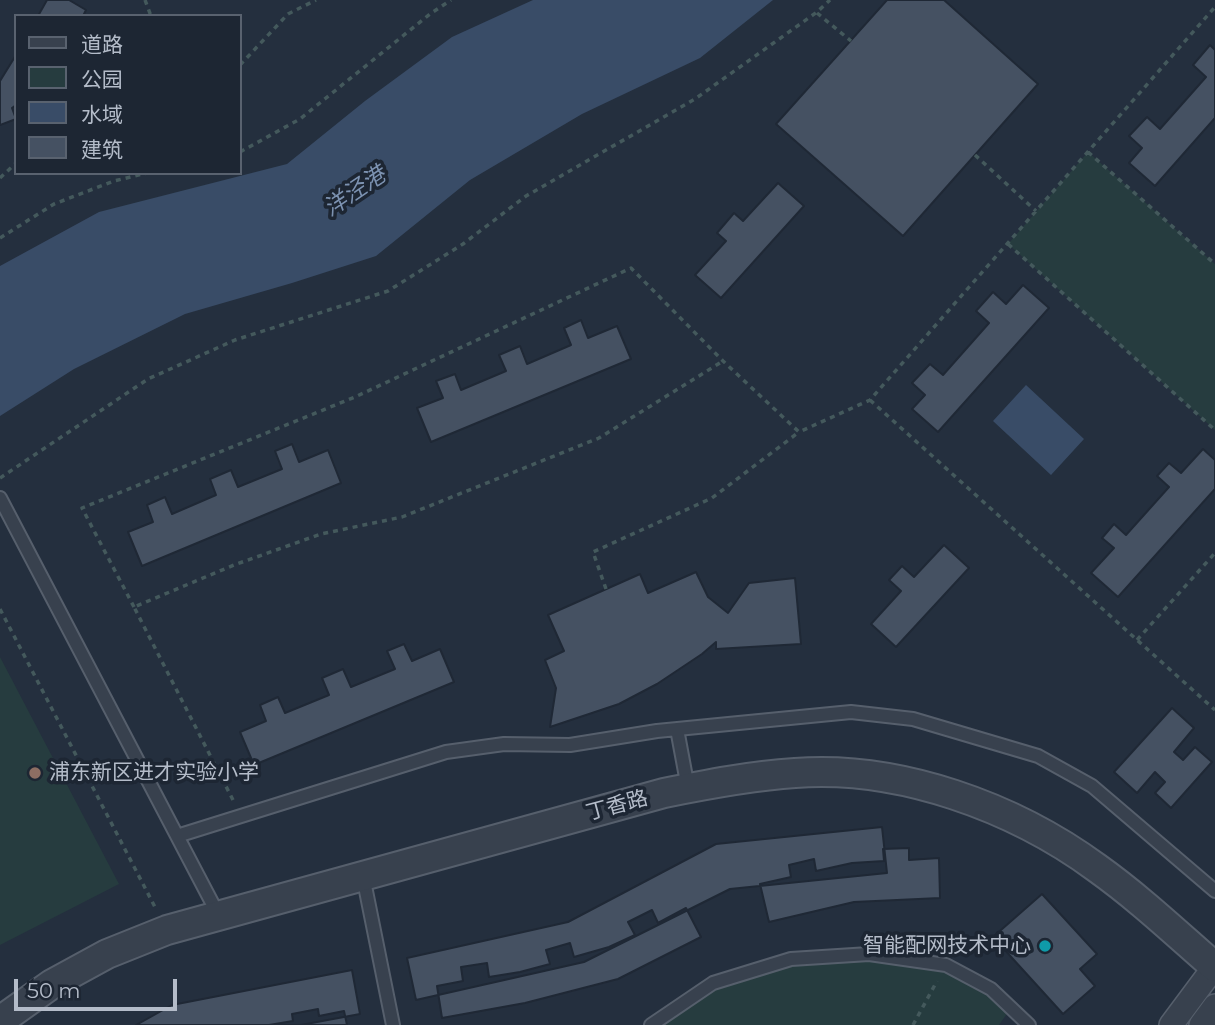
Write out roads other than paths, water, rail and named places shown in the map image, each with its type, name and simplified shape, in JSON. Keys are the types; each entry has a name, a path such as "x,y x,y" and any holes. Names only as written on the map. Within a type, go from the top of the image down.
{"street":[{"name":"丁香路","path":"0,1021 52,984 96,960 167,930 688,788 732,779 798,772 868,775 947,792 997,810 1056,840 1098,868 1215,966"},
{"path":"1171,1025 1215,966"},
{"path":"1201,1025 1215,1006"}],"lane":[{"path":"0,498 219,916"},
{"path":"177,836 446,752 504,744 570,745 677,729 851,712 913,719 1038,756 1092,786 1215,891"},
{"path":"677,729 688,788"},
{"path":"363,876 393,1025"},
{"path":"651,1025 713,984 791,959 869,954 946,965 991,989 1029,1025"}],"water":[{"name":"洋泾港","path":"533,0 773,0 700,58 582,114 470,180 376,256 185,314 74,369 0,416 0,266 99,212 287,164 365,101 452,37"},
{"path":"1026,385 1084,439 1051,475 993,421"}],"place":[{"name":"浦东新区进才实验小学","path":"35,773"},
{"name":"智能配网技术中心","path":"1045,946"}]}
